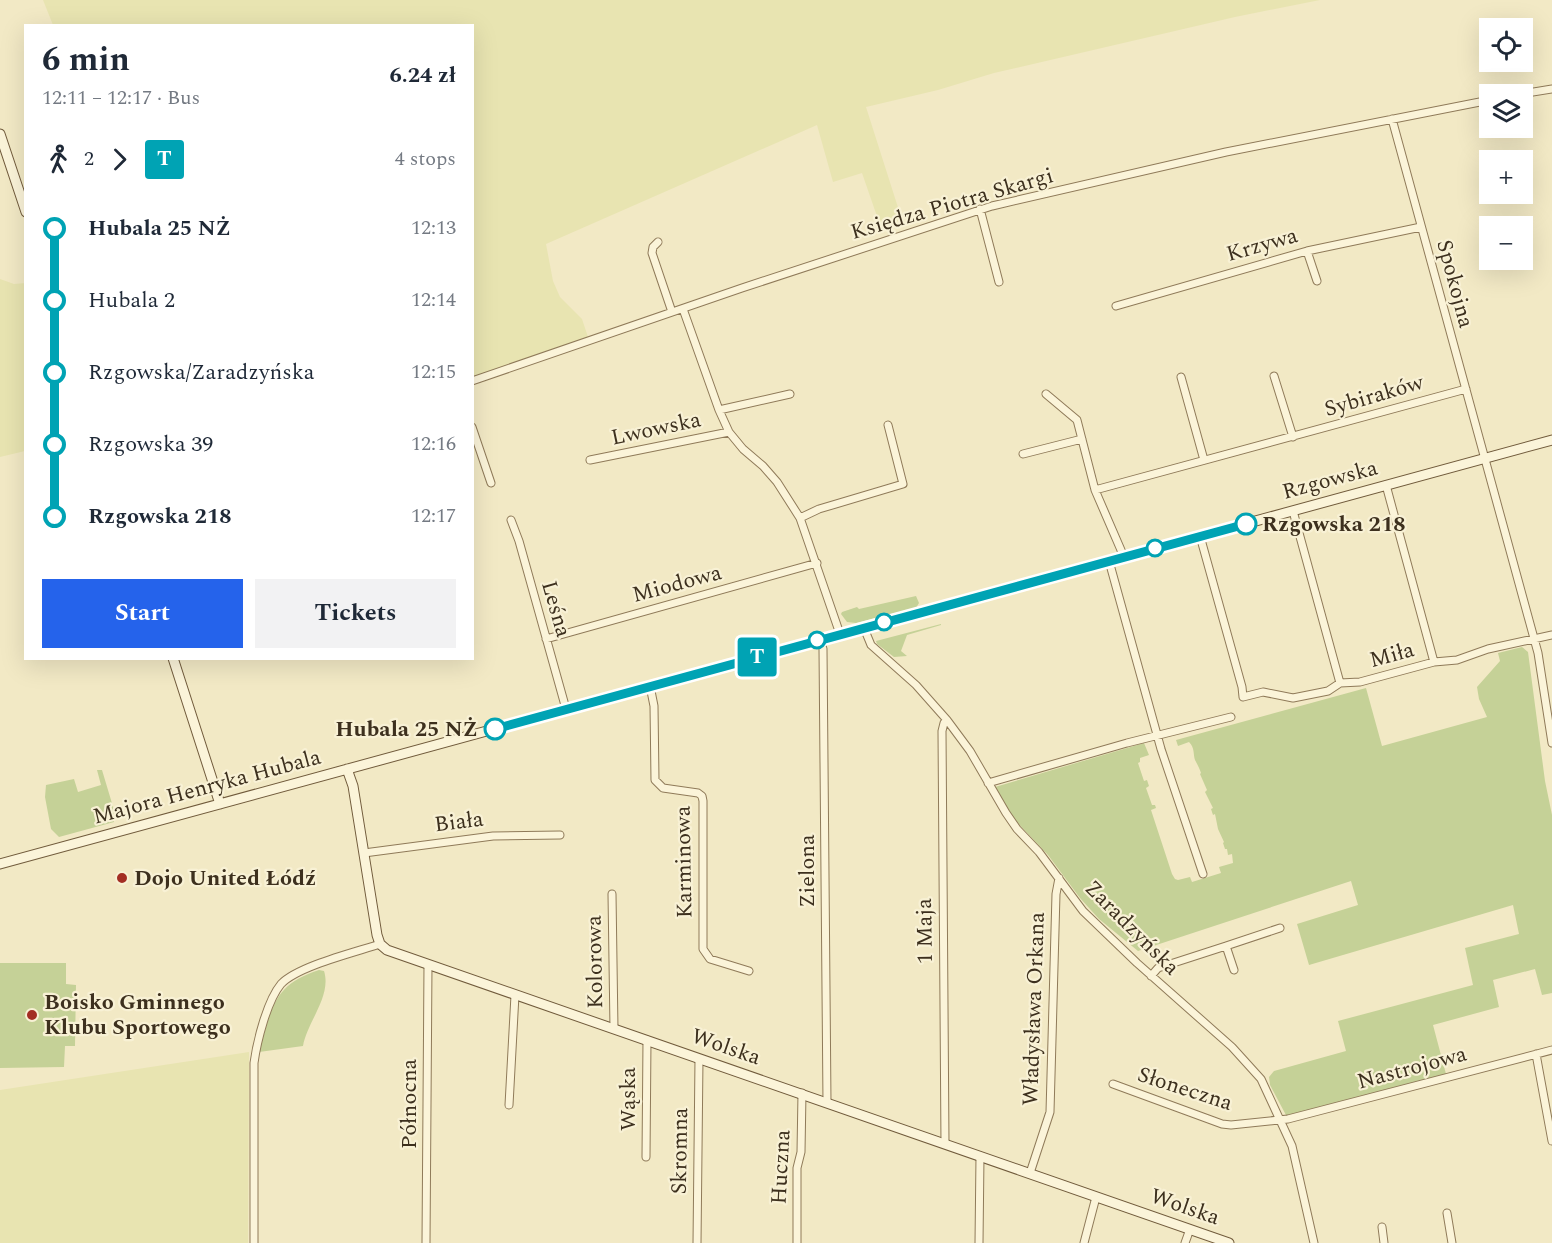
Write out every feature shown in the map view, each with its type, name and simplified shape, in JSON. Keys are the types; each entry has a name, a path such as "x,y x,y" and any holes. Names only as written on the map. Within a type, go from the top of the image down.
{"main road":[{"path":"0,134 24,206"},
{"name":"Rzgowska","path":"840,634 1552,440"},
{"name":"Majora Henryka Hubala","path":"0,864 840,634"},
{"path":"174,660 220,804"},
{"path":"347,769 353,786 380,944"},
{"name":"Wolska","path":"380,944 387,950 428,965 1229,1243"}],"street":[{"path":"1533,92 1552,88"},
{"name":"Księdza Piotra Skargi","path":"474,380 753,284 980,210 1226,152 1479,102"},
{"name":"Spokojna","path":"1392,119 1534,639 1549,699 1552,743"},
{"path":"980,210 999,282"},
{"name":"Krzywa","path":"1116,306 1307,251 1421,227"},
{"path":"658,242 652,247 652,253 672,312"},
{"path":"1307,251 1317,281"},
{"path":"683,309 729,432 777,482 800,518 840,634"},
{"path":"1274,376 1293,437"},
{"path":"1181,377 1204,460"},
{"name":"Sybiraków","path":"1095,490 1466,389"},
{"path":"719,410 790,394"},
{"path":"1046,394 1077,420 1095,490 1124,557"},
{"path":"800,518 819,509 903,484 888,425"},
{"name":"Lwowska","path":"590,460 729,432"},
{"path":"474,433 491,483"},
{"path":"1023,454 1082,439"},
{"path":"1386,485 1434,662"},
{"path":"1293,511 1340,684"},
{"name":"Leśna","path":"511,520 519,541 566,709"},
{"name":"Miła","path":"1200,536 1242,687 1242,698 1263,692 1293,698 1328,691 1340,684 1360,682 1434,662 1457,660 1488,649 1552,635"},
{"path":"1108,561 1158,736 1203,874"},
{"name":"Miodowa","path":"546,639 817,563"},
{"name":"Zaradzyńska","path":"864,628 871,645 916,685 947,720 970,751 1017,829 1039,852 1083,911 1151,976 1232,1047 1260,1079 1282,1120 1296,1162 1314,1243"},
{"name":"Zielona","path":"820,639 823,650 827,1102"},
{"name":"Karminowa","path":"650,686 654,706 656,784 663,789 695,791 702,796 703,949 714,961 749,971"},
{"path":"988,783 1231,717"},
{"name":"1 Maja","path":"945,1144 942,731 947,720"},
{"name":"Biała","path":"364,853 493,836 560,835"},
{"name":"Władysława Orkana","path":"1030,1173 1050,1112 1056,890 1059,878"},
{"name":"Kolorowa","path":"612,894 614,1029"},
{"path":"1151,976 1158,968 1280,928"},
{"path":"254,1243 254,1063 258,1040 271,1001 282,984 291,976 380,944"},
{"path":"1226,946 1234,970"},
{"name":"Północna","path":"426,1243 428,965"},
{"path":"509,1105 515,995"},
{"name":"Wąska","path":"646,1157 647,1040"},
{"name":"Nastrojowa","path":"1282,1120 1552,1050"},
{"path":"1536,1054 1552,1141"},
{"name":"Skromna","path":"697,1243 699,1059"},
{"name":"Słoneczna","path":"1113,1084 1222,1124 1282,1120"},
{"name":"Huczna","path":"797,1243 797,1165 801,1152 802,1093"},
{"path":"979,1243 980,1156"},
{"path":"1084,1243 1096,1197"},
{"path":"1447,1214 1452,1243"},
{"path":"1382,1227 1384,1243"},
{"path":"1185,1243 1190,1229"}],"shaded area":[{"path":"43,0 1320,0 1235,17 994,73 938,90 866,107 902,220 880,225 862,173 833,182 817,125 546,244 553,281 560,297 582,319 588,337 496,372 474,378 474,24 53,24"},
{"path":"0,279 14,284 24,283 24,451 0,457"},
{"path":"249,1052 248,1243 0,1243 0,1090"}],"green space":[{"path":"916,596 919,603 916,608 856,623 847,622 841,614 857,607 859,609"},
{"path":"941,624 907,635 901,651 907,656 894,657 876,641"},
{"path":"1522,647 1528,652 1545,781 1552,815 1552,993 1542,995 1535,969 1493,980 1499,1007 1433,1025 1446,1074 1287,1117 1270,1085 1269,1077 1274,1071 1346,1051 1338,1021 1473,985 1465,948 1519,934 1513,905 1309,965 1297,924 1358,905 1351,881 1138,951 1099,919 1080,898 1048,855 1010,815 995,787 1144,743 1149,755 1140,758 1138,763 1144,781 1147,780 1149,786 1146,788 1152,805 1156,808 1151,810 1172,874 1178,880 1190,877 1192,882 1221,873 1219,867 1233,863 1232,854 1228,855 1225,849 1192,746 1189,742 1178,746 1176,740 1366,688 1382,746 1487,717 1479,699 1477,687 1500,661 1498,653"},
{"path":"97,770 102,770 114,810 114,822 59,837 51,829 45,797 46,785 74,779 78,792 101,785"},
{"name":"Boisko Gminnego Klubu Sportowego","path":"0,963 66,963 66,984 76,985 75,1046 65,1046 64,1067 0,1068"},
{"path":"319,970 324,971 325,990 303,1046 259,1052 271,1011 283,991 303,976"}],"bus line":[{"name":"T","path":"495,729 1246,524"}],"place":[{"name":"Rzgowska 218","path":"1246,524"},
{"name":"Hubala 25 NŻ","path":"495,729"},
{"name":"Dojo United Łódź","path":"122,878"},
{"name":"Boisko Gminnego Klubu Sportowego","path":"32,1015"}]}
